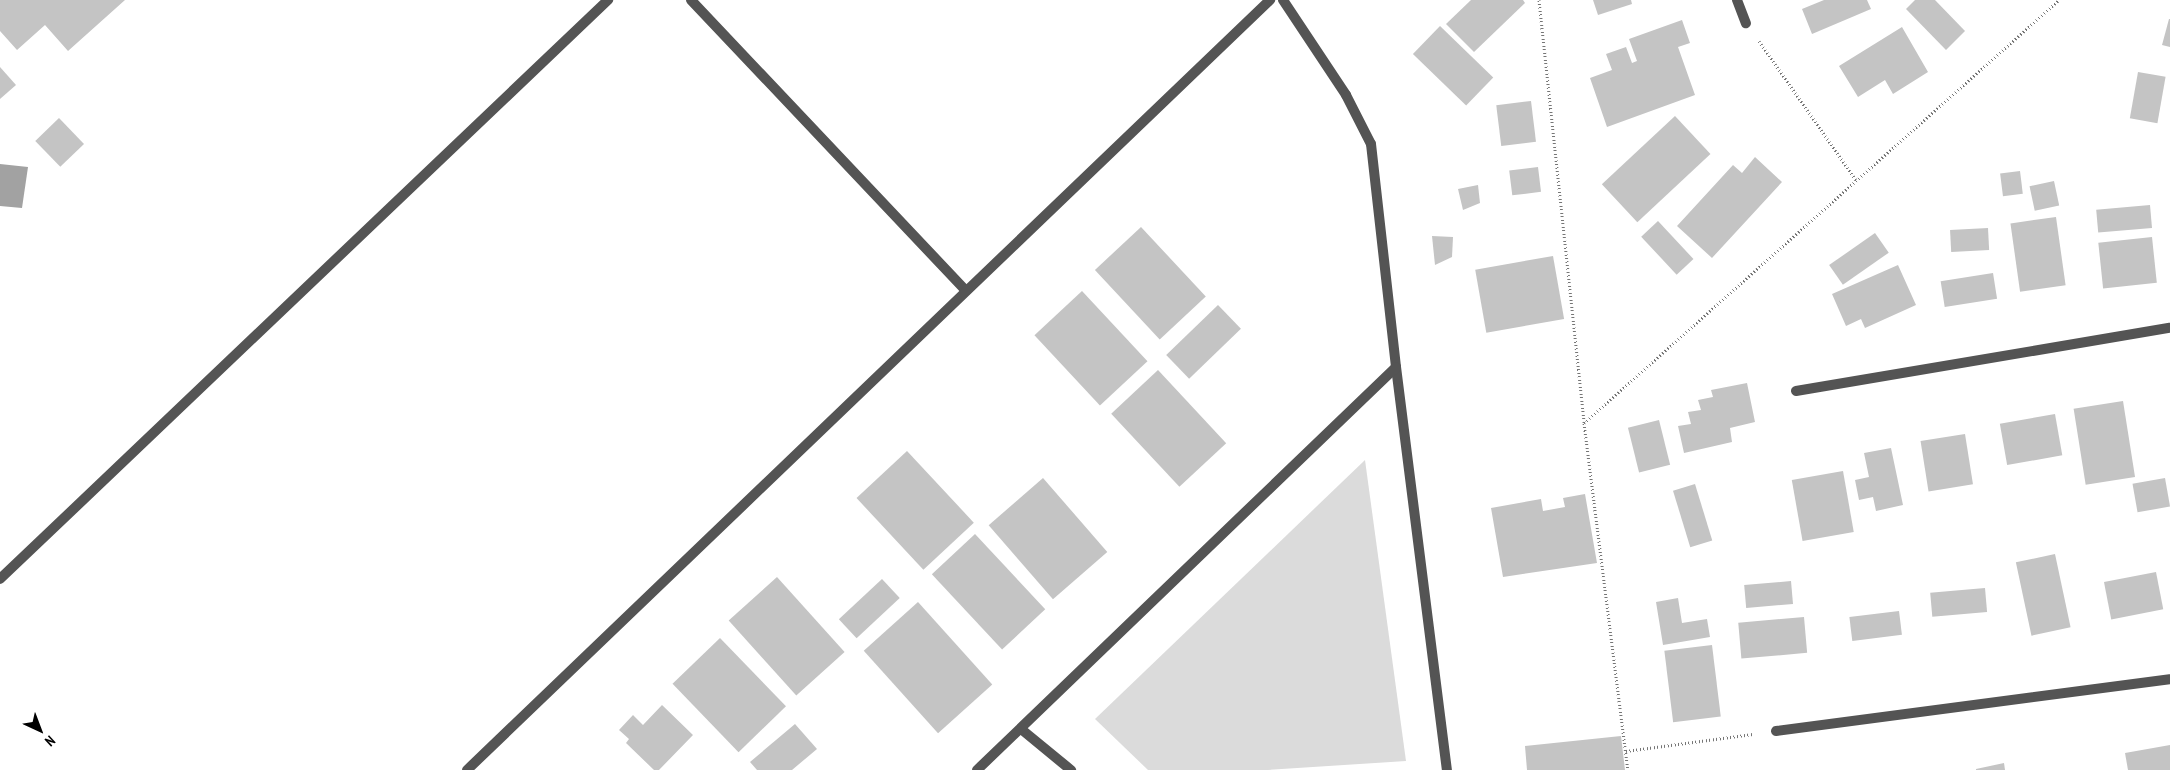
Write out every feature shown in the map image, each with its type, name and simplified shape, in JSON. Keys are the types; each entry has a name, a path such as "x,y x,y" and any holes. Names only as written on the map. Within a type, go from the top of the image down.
{"street":[{"path":"0,579 608,0"},
{"path":"691,0 966,291"},
{"path":"466,770 1270,0"},
{"path":"1283,0 1346,95 1371,144 1396,367 1447,770"},
{"path":"1737,0 1746,22"},
{"path":"1796,391 2170,328"},
{"path":"978,770 1396,367"},
{"path":"1776,731 2170,679"},
{"path":"1021,729 1071,770"}],"path":[{"path":"1539,0 1584,423 1628,770"},
{"path":"1584,423 2059,0"},
{"path":"1746,22 1856,180"},
{"path":"1626,751 1776,731"}],"shaded area":[{"path":"0,164 28,167 22,208 0,206"},
{"path":"1365,460 1406,761 1268,770 1148,770 1095,719"}],"building":[{"path":"0,0 125,0 68,51 45,25 17,50 0,31"},
{"path":"1471,0 1523,0 1525,3 1474,52 1446,24"},
{"path":"1593,0 1631,0 1632,4 1598,15"},
{"path":"1824,0 1867,0 1871,9 1812,34 1802,9"},
{"path":"1915,0 1935,0 1965,31 1946,50 1906,9"},
{"path":"2170,19 2170,47 2162,45"},
{"path":"1682,20 1690,43 1678,47 1695,95 1607,127 1590,78 1612,70 1606,54 1626,47 1632,63 1637,61 1629,39"},
{"path":"1440,26 1493,77 1466,105 1413,54"},
{"path":"1902,27 1928,72 1893,94 1885,80 1858,97 1839,66"},
{"path":"0,67 16,85 0,99"},
{"path":"2138,72 2166,77 2157,123 2130,118"},
{"path":"1531,101 1536,142 1501,146 1496,105"},
{"path":"1675,116 1710,154 1637,222 1602,184"},
{"path":"59,118 84,144 60,167 35,141"},
{"path":"1755,157 1782,182 1712,258 1677,226 1733,165 1742,173"},
{"path":"1538,167 1541,192 1512,195 1509,171"},
{"path":"2020,171 2023,194 2003,196 2000,173"},
{"path":"2054,181 2059,205 2035,211 2030,186"},
{"path":"1478,185 1480,203 1463,210 1458,189"},
{"path":"2150,205 2152,228 2098,233 2096,210"},
{"path":"2056,217 2066,285 2020,292 2010,223"},
{"path":"1658,221 1693,259 1677,275 1641,237"},
{"path":"1141,227 1206,296 1160,339 1095,270"},
{"path":"1988,228 1989,250 1951,252 1950,230"},
{"path":"1875,233 1889,253 1843,285 1829,265"},
{"path":"1432,236 1453,237 1452,257 1435,265"},
{"path":"2152,237 2157,283 2103,288 2098,243"},
{"path":"1553,256 1564,319 1486,333 1475,270"},
{"path":"1898,265 1916,305 1865,328 1861,319 1846,326 1832,294"},
{"path":"1993,273 1997,299 1945,307 1941,281"},
{"path":"1082,291 1147,361 1100,406 1034,335"},
{"path":"1218,305 1241,329 1189,379 1166,355"},
{"path":"1158,370 1226,443 1179,487 1111,414"},
{"path":"1747,383 1755,422 1730,428 1732,442 1684,453 1678,426 1691,424 1688,412 1701,410 1698,400 1713,397 1711,390"},
{"path":"2123,401 2135,477 2086,485 2074,409"},
{"path":"2055,414 2062,455 2007,465 2000,424"},
{"path":"1659,420 1670,465 1639,472 1628,428"},
{"path":"1965,434 1973,484 1929,491 1921,441"},
{"path":"1891,448 1903,505 1876,511 1873,497 1859,500 1855,480 1869,477 1864,453"},
{"path":"907,451 974,523 923,570 857,498"},
{"path":"1843,471 1854,532 1803,541 1792,480"},
{"path":"1043,478 1107,552 1053,599 989,525"},
{"path":"2165,478 2170,507 2138,512 2133,484"},
{"path":"1695,484 1712,540 1690,547 1673,491"},
{"path":"1585,494 1597,563 1503,577 1491,508 1541,499 1543,511 1565,507 1563,498"},
{"path":"975,534 1045,609 1002,650 932,574"},
{"path":"2055,554 2071,627 2031,636 2016,562"},
{"path":"2156,572 2163,609 2111,619 2104,582"},
{"path":"777,577 845,652 796,696 729,620"},
{"path":"882,579 900,598 857,638 839,619"},
{"path":"1791,581 1793,604 1746,608 1744,585"},
{"path":"1985,588 1987,612 1932,617 1930,593"},
{"path":"1678,598 1682,623 1707,619 1710,637 1663,645 1656,602"},
{"path":"918,602 992,684 938,733 864,651"},
{"path":"1899,611 1902,635 1852,641 1849,617"},
{"path":"1804,617 1807,653 1741,659 1738,623"},
{"path":"720,638 786,706 739,752 673,684"},
{"path":"1712,645 1721,716 1673,722 1664,651"},
{"path":"662,705 693,735 659,770 654,770 626,743 629,739 619,730 633,715 643,725"},
{"path":"795,724 817,749 792,770 757,770 750,762"},
{"path":"1621,736 1625,770 1527,770 1525,746"},
{"path":"2170,745 2170,770 2128,770 2125,753"},
{"path":"2004,763 2005,770 1976,770 1976,769"}]}
